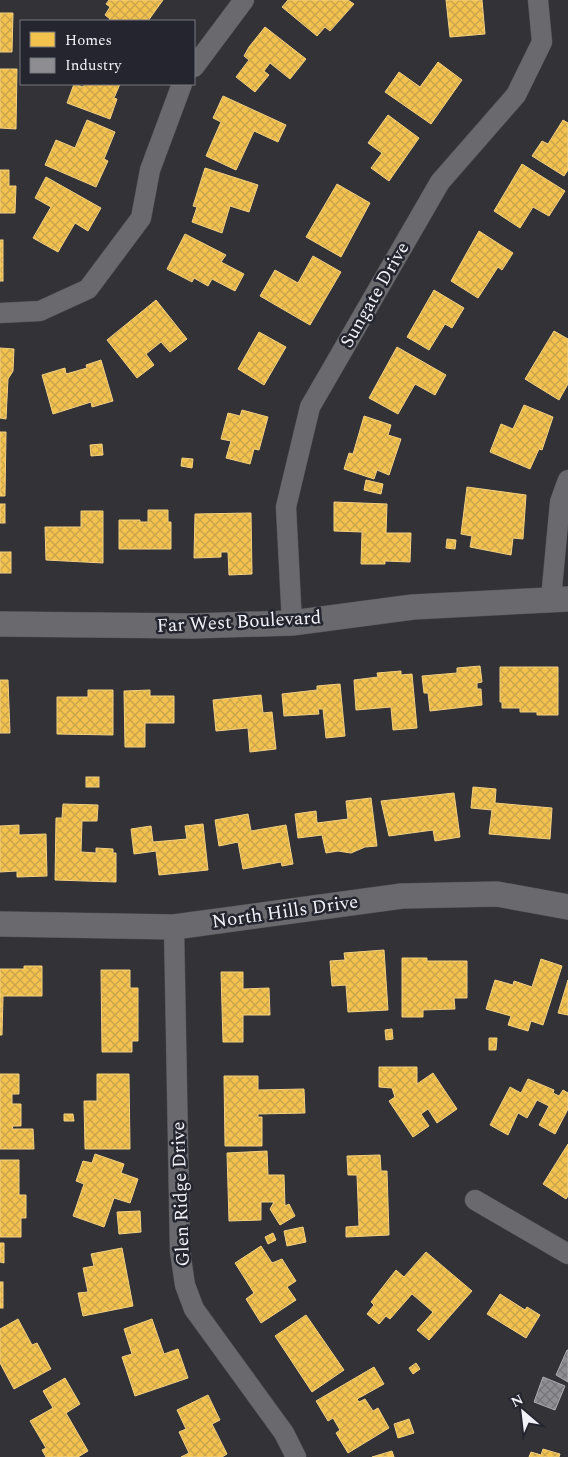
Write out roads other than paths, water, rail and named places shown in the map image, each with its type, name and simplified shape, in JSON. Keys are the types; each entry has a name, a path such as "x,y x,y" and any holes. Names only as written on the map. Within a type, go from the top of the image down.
{"street":[{"path":"195,66 244,0"},
{"name":"Sungate Drive","path":"292,623 286,507 310,407 440,182 516,95 542,42 538,0"},
{"path":"0,313 40,311 88,289 142,218 150,170 182,85"},
{"path":"560,599 560,502 568,480"},
{"name":"Far West Boulevard","path":"0,624 192,626 292,623 413,606 560,599"},
{"name":"North Hills Drive","path":"0,924 174,927 402,896 497,894 568,907"},
{"name":"Glen Ridge Drive","path":"174,927 180,1250 185,1285 194,1309 284,1433 296,1457"},
{"path":"475,1200 568,1254"}]}
